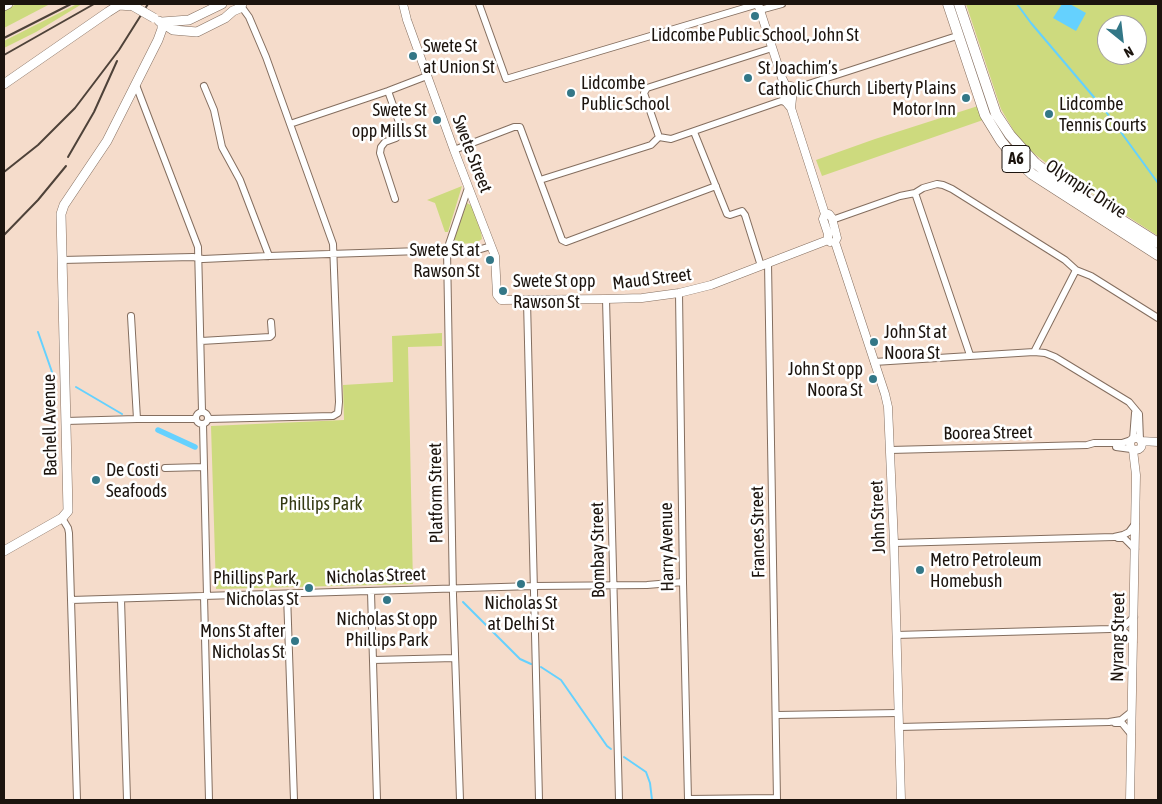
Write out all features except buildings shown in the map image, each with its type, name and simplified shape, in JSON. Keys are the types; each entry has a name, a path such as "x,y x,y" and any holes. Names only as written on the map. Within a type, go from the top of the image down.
{"highway":[{"name":"Olympic Drive","path":"948,4 985,116 1013,156 1032,174 1158,255"},
{"name":"Olympic Drive","path":"959,4 996,114 1024,152 1053,177 1158,243"}],"main road":[{"path":"4,6 8,4"},
{"path":"158,20 190,20 222,4"},
{"path":"226,4 228,8 239,7"},
{"path":"4,84 119,5 133,6 173,30 194,32"},
{"path":"157,42 169,35 194,32 213,24 228,16 239,7"},
{"name":"Bachell Avenue","path":"62,518 68,508 60,218 62,210 104,146 136,85 162,31 158,20"},
{"name":"Bachell Avenue","path":"144,67 158,20"},
{"path":"4,551 62,518"}],"street":[{"name":"Swete Street","path":"398,4 407,20"},
{"name":"Swete Street","path":"403,4 407,20 454,150 495,256 497,295 501,300"},
{"path":"479,4 506,79 759,6 782,4"},
{"path":"759,6 789,95 825,214 823,219 831,241 837,238 830,214 825,214"},
{"path":"196,419 198,423 202,424 207,423 209,419 333,416 338,413 333,244 266,57 249,17 239,7"},
{"path":"659,137 671,139 781,101 789,95 964,34 966,26"},
{"path":"659,137 644,93 647,88 772,48"},
{"path":"290,124 427,76"},
{"path":"136,85 198,247 202,411"},
{"path":"204,86 214,110 222,147 240,180 269,256"},
{"path":"388,91 401,128 400,134 396,138 385,142 381,147 380,153 395,198"},
{"path":"454,150 514,127 520,127 562,240 566,242 716,186 694,132"},
{"path":"540,180 651,145 659,137"},
{"path":"832,220 937,184 952,189 1065,260 1076,270 1091,276 1158,318"},
{"name":"Frances Street","path":"716,186 728,215 744,212 764,265 777,799"},
{"name":"Platform Street","path":"460,800 455,658 447,250 468,188"},
{"path":"915,193 970,355"},
{"name":"Maud Street","path":"501,300 642,298 679,294 700,289 831,241"},
{"name":"John Street","path":"831,241 888,407 894,543 901,800"},
{"path":"62,260 203,259 481,249 491,246"},
{"path":"1034,352 1076,270"},
{"name":"Harry Avenue","path":"679,294 688,800"},
{"name":"Bombay Street","path":"606,299 619,800"},
{"path":"527,301 539,800"},
{"path":"131,316 137,419"},
{"path":"201,341 270,337 271,322"},
{"name":"Nyrang Street","path":"874,362 970,355 1045,353 1055,357 1129,402 1136,410 1138,470 1136,475 1130,800"},
{"path":"202,411 207,414 209,419"},
{"path":"196,419 197,414 202,411"},
{"path":"66,421 196,419"},
{"path":"202,424 209,800"},
{"name":"Boorea Street","path":"890,450 1087,445 1095,447 1124,447 1158,442"},
{"name":"Boorea Street","path":"1136,444 1158,446"},
{"path":"165,468 204,467"},
{"path":"62,518 69,533 77,800"},
{"path":"1114,537 1124,535 1135,524"},
{"path":"894,543 1114,537 1124,538 1135,549"},
{"name":"Nicholas Street","path":"71,600 683,582"},
{"path":"371,592 377,800"},
{"path":"287,594 294,800"},
{"path":"121,598 127,800"},
{"path":"896,636 1110,629 1123,627 1134,617"},
{"path":"1110,629 1123,631 1133,643"},
{"path":"373,660 455,658"},
{"path":"1109,722 1121,720 1131,712"},
{"path":"776,715 898,713"},
{"path":"898,727 1109,722 1122,723 1131,734"},
{"path":"688,800 777,799"}],"green space":[{"path":"17,4 50,4 4,28 4,10"},
{"path":"77,4 82,4 36,32 4,48 4,41"},
{"path":"966,4 1158,4 1158,236 1054,169 1032,152 1015,133 1001,109"},
{"path":"978,106 983,120 822,176 816,160"},
{"path":"462,186 448,232 445,232 435,203 427,200"},
{"path":"467,203 472,206 482,239 476,243 457,244 454,239"},
{"name":"Phillips Park","path":"442,333 442,346 408,347 413,584 216,589 211,426 344,420 343,385 393,382 392,336"}],"water":[{"path":"1062,4 1070,4 1086,13 1076,31 1053,18"}],"waterway":[{"path":"1017,4 1104,109 1158,183"},
{"path":"38,332 52,372"},
{"path":"76,387 122,414"},
{"path":"158,430 195,447"},
{"path":"463,602 520,659 531,664"},
{"path":"541,667 561,680 611,749"},
{"path":"624,757 646,772 650,783 652,800"}],"railway":[{"path":"4,38 71,4"},
{"path":"4,55 94,4"},
{"path":"4,172 38,145 75,108 119,50 148,4"},
{"path":"68,157 94,112 117,61"},
{"path":"4,235 38,200 66,166"}],"place":[{"name":"Lidcombe Public School, John St","path":"755,16"},
{"name":"Swete St at Union St","path":"413,56"},
{"name":"St Joachim’s Catholic Church","path":"748,78"},
{"name":"Lidcombe Public School","path":"571,93"},
{"name":"Liberty Plains Motor Inn","path":"966,98"},
{"name":"Lidcombe Tennis Courts","path":"1049,114"},
{"name":"Swete St opp Mills St","path":"437,120"},
{"name":"Swete St at Rawson St","path":"490,260"},
{"name":"Swete St opp Rawson St","path":"503,291"},
{"name":"John St at Noora St","path":"874,342"},
{"name":"John St opp Noora St","path":"873,379"},
{"name":"De Costi Seafoods","path":"96,480"},
{"name":"Metro Petroleum Homebush","path":"920,570"},
{"name":"Nicholas St at Delhi St","path":"521,584"},
{"name":"Phillips Park, Nicholas St","path":"309,588"},
{"name":"Nicholas St opp Phillips Park","path":"387,600"},
{"name":"Mons St after Nicholas St","path":"295,641"}]}
